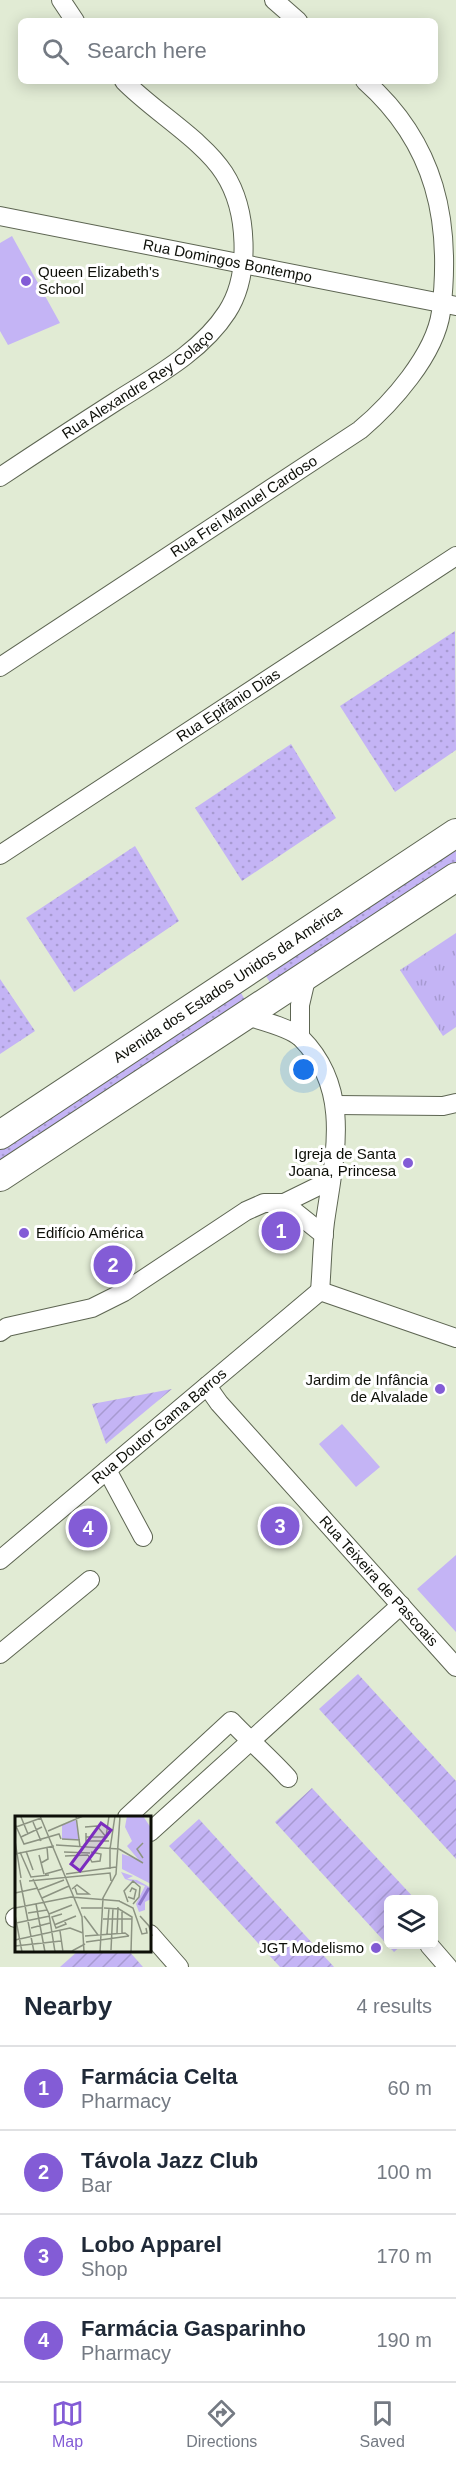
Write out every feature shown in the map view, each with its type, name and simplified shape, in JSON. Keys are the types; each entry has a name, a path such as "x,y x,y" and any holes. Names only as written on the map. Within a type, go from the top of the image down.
{"main road":[{"name":"Avenida dos Estados Unidos da América","path":"0,1135 456,833"},
{"path":"0,1177 456,877"}],"street":[{"path":"61,0 73,18"},
{"path":"274,0 294,18"},
{"path":"127,84 224,172 238,202 244,264"},
{"name":"Rua Frei Manuel Cardoso","path":"0,667 360,430 395,397 410,378 433,336 441,313 448,305 442,221 432,179 414,139 402,121 368,84"},
{"name":"Rua Domingos Bontempo","path":"0,216 448,305"},
{"name":"Rua Alexandre Rey Colaço","path":"0,477 159,374 202,342 228,312 244,264"},
{"name":"Rua Epifânio Dias","path":"0,855 456,556"},
{"path":"300,1037 300,1005 307,975"},
{"path":"246,1016 300,1037 324,1070 336,1105 337,1139 324,1235 320,1291 456,1338"},
{"path":"336,1105 443,1106 456,1103"},
{"path":"0,1332 7,1327 92,1308 124,1292 246,1211 264,1203 284,1203 331,1180"},
{"path":"284,1203 324,1235"},
{"name":"Rua Doutor Gama Barros","path":"0,1560 320,1291"},
{"name":"Rua Teixeira de Pascoais","path":"207,1386 219,1403 456,1667"},
{"path":"107,1470 143,1537"},
{"path":"0,1654 90,1580"},
{"path":"152,1830 400,1605"},
{"path":"128,1816 231,1721 249,1740 257,1744 288,1778"},
{"path":"152,1936 179,1967"},
{"path":"432,1949 448,1967"}],"green space":[{"name":"Queen Elizabeth's School","path":"12,236 60,323 8,345 0,331 0,243"},
{"path":"455,631 456,750 395,792 340,706"},
{"path":"291,744 336,818 242,881 195,808"},
{"path":"135,846 179,921 74,992 26,918"},
{"path":"456,850 456,862 271,984 266,976"},
{"path":"456,933 456,1027 443,1036 400,970"},
{"path":"0,979 35,1031 0,1054"},
{"path":"240,991 245,1000 0,1162 0,1149"},
{"path":"172,1389 106,1444 92,1404"},
{"path":"342,1424 380,1467 356,1487 319,1444"},
{"path":"456,1555 456,1632 417,1589"},
{"path":"358,1674 456,1781 456,1859 319,1709"},
{"path":"312,1788 411,1895 384,1895 384,1941 275,1822"},
{"path":"199,1819 334,1967 280,1967 169,1846"},
{"path":"77,1952 130,1952 143,1967 60,1967"}],"place":[{"name":"Queen Elizabeth's School","path":"26,281"},
{"name":"Igreja de Santa Joana, Princesa","path":"408,1163"},
{"name":"Farmácia Celta","path":"281,1231"},
{"name":"Edifício América","path":"24,1233"},
{"name":"Távola Jazz Club","path":"113,1265"},
{"name":"Jardim de Infância de Alvalade","path":"440,1389"},
{"name":"Lobo Apparel","path":"280,1526"},
{"name":"Farmácia Gasparinho","path":"88,1528"},
{"name":"JGT Modelismo","path":"376,1948"}]}
